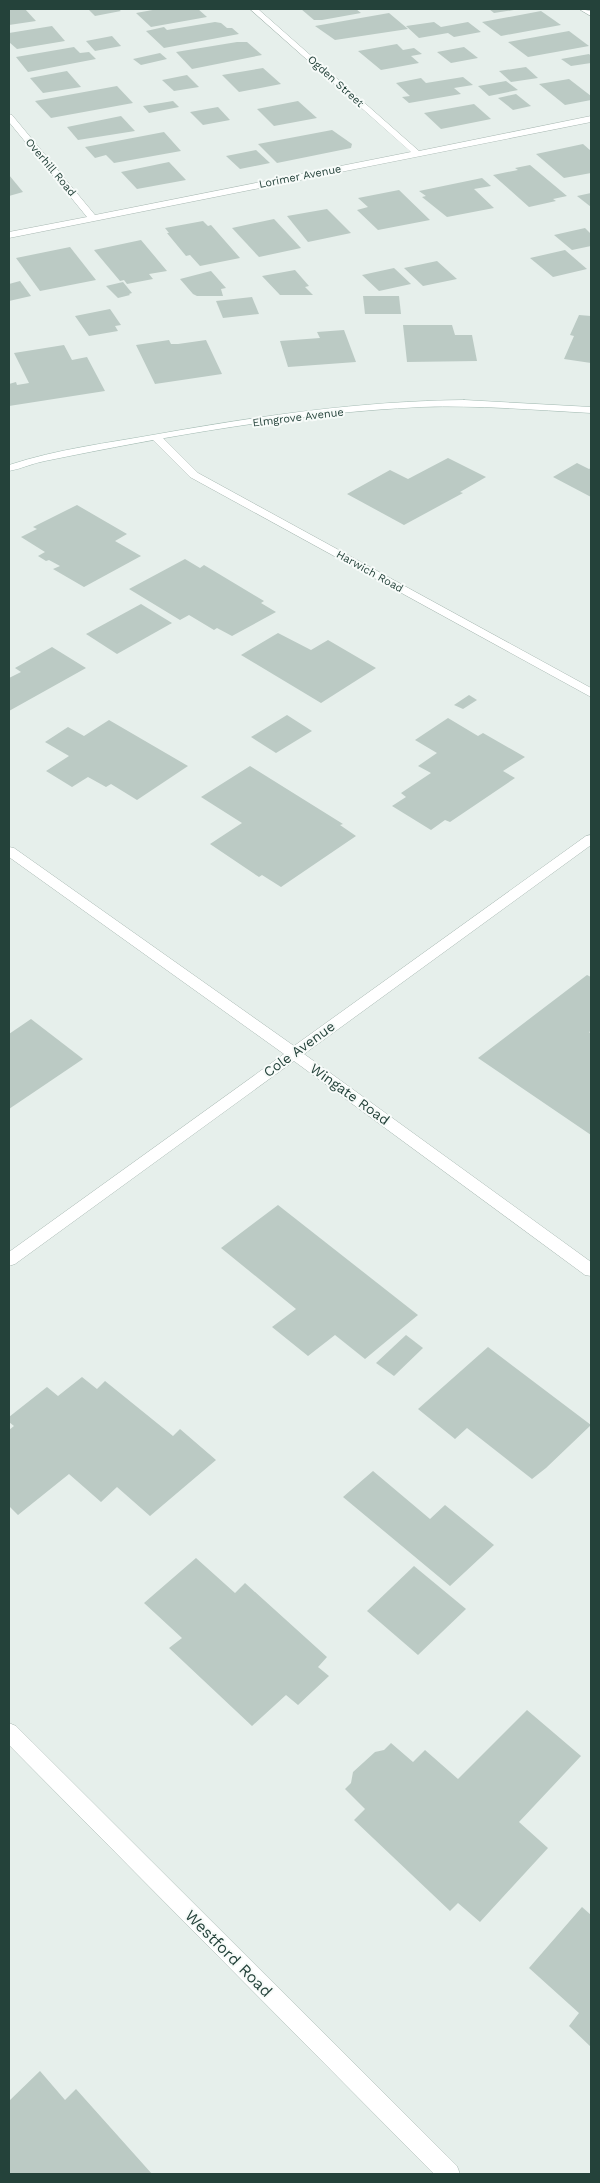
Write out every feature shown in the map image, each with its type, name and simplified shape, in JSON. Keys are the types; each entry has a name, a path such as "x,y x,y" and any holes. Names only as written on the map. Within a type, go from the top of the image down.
{"street":[{"name":"Ogden Street","path":"254,9 417,153"},
{"path":"583,9 591,14"},
{"name":"Overhill Road","path":"9,117 92,217"},
{"name":"Lorimer Avenue","path":"9,235 591,119"},
{"name":"Elmgrove Avenue","path":"9,468 41,458 300,415 420,404 518,404 591,410"},
{"name":"Harwich Road","path":"156,438 194,475 591,693"},
{"name":"Cole Avenue","path":"9,1260 591,839"},
{"name":"Wingate Road","path":"9,851 293,1053 591,1270"},
{"name":"Westford Road","path":"9,1732 449,2174"}],"building":[{"path":"9,9 25,9 36,21 9,25"},
{"path":"88,9 118,9 121,11 95,16"},
{"path":"158,9 198,9 207,17 151,27 136,13"},
{"path":"301,9 356,9 361,13 314,20"},
{"path":"489,9 514,9 514,10 494,13"},
{"path":"541,11 561,25 501,36 482,22"},
{"path":"389,13 408,29 335,40 315,26"},
{"path":"215,22 221,23 227,28 232,28 239,34 164,48 146,31 164,27 167,30"},
{"path":"434,22 441,27 468,22 481,32 454,37 448,33 419,38 406,26"},
{"path":"52,26 65,41 17,49 9,42 9,33"},
{"path":"569,31 589,46 528,57 508,42"},
{"path":"112,36 121,46 95,51 86,41"},
{"path":"247,42 262,55 192,69 176,52"},
{"path":"397,44 403,50 414,48 422,54 411,56 419,63 381,70 358,51"},
{"path":"74,47 80,53 89,52 96,59 28,72 16,57"},
{"path":"464,47 478,58 451,63 437,52"},
{"path":"160,53 167,59 141,65 133,59"},
{"path":"589,54 591,56 591,63 571,66 561,59"},
{"path":"526,67 538,78 511,82 499,71"},
{"path":"263,68 281,84 239,92 222,75"},
{"path":"67,71 81,87 43,93 30,78"},
{"path":"187,75 199,87 174,91 162,80"},
{"path":"463,77 473,85 454,88 461,94 409,103 402,97 410,96 396,83 421,78 426,83"},
{"path":"569,79 591,96 591,100 565,105 539,84"},
{"path":"506,81 518,90 489,96 478,86"},
{"path":"117,86 133,103 51,118 35,101"},
{"path":"516,94 531,106 513,110 498,98"},
{"path":"173,101 179,107 149,113 143,106"},
{"path":"298,101 317,118 274,126 257,109"},
{"path":"474,104 491,119 441,129 424,113"},
{"path":"218,107 230,120 203,125 190,112"},
{"path":"121,116 135,131 78,140 67,127"},
{"path":"332,130 352,144 351,148 277,163 258,144"},
{"path":"164,132 181,151 114,163 106,155 95,158 85,147"},
{"path":"583,144 591,151 591,173 564,178 536,154"},
{"path":"256,150 270,163 240,169 226,156"},
{"path":"169,162 186,180 137,189 121,172"},
{"path":"530,165 567,196 553,199 556,201 529,207 493,175 518,170 515,168"},
{"path":"9,175 23,192 9,196"},
{"path":"482,178 491,186 474,189 494,208 447,217 422,197 426,196 419,191"},
{"path":"399,190 430,220 378,230 357,210 368,207 358,198"},
{"path":"591,193 591,207 577,196"},
{"path":"327,209 351,233 308,242 287,216"},
{"path":"274,219 301,248 259,257 232,228"},
{"path":"203,221 208,226 211,225 240,258 200,266 190,255 186,256 165,228"},
{"path":"585,228 591,234 591,246 572,250 554,235"},
{"path":"141,240 167,271 149,274 153,279 127,284 124,280 120,281 94,250"},
{"path":"70,247 96,280 40,291 16,258"},
{"path":"565,250 587,269 553,277 530,258"},
{"path":"437,261 457,279 423,286 404,268"},
{"path":"394,268 411,284 379,291 362,275"},
{"path":"295,270 309,286 305,287 313,295 280,295 262,276"},
{"path":"211,271 226,288 221,289 223,296 197,296 180,279"},
{"path":"20,281 31,296 9,301 9,284"},
{"path":"123,282 132,293 130,295 118,298 106,286"},
{"path":"363,296 399,296 401,314 365,314"},
{"path":"252,297 259,314 223,318 216,301"},
{"path":"110,309 121,325 115,326 118,331 89,336 75,316"},
{"path":"579,315 591,316 591,363 564,359 574,336 570,335"},
{"path":"403,325 452,325 455,335 472,335 477,361 407,362"},
{"path":"344,330 356,362 288,367 280,341 320,338 317,332"},
{"path":"169,340 171,344 178,344 206,340 222,374 155,384 136,345"},
{"path":"64,345 72,360 87,357 105,391 9,406 9,384 16,382 17,385 29,383 14,353"},
{"path":"448,458 486,477 460,492 463,493 404,525 347,494 390,470 408,479"},
{"path":"577,463 589,469 591,468 591,497 553,477"},
{"path":"77,505 127,534 115,541 141,556 84,587 53,569 60,566 38,556 45,552 21,537 37,529 33,527"},
{"path":"185,559 200,568 204,565 264,601 261,603 276,612 232,636 217,628 214,630 189,615 180,620 129,589"},
{"path":"141,604 172,623 117,654 86,634"},
{"path":"278,633 311,650 328,640 376,668 321,703 241,655"},
{"path":"52,647 86,668 9,711 9,678 21,672 15,668"},
{"path":"469,695 477,700 463,709 454,705"},
{"path":"287,715 312,731 276,753 251,737"},
{"path":"448,718 478,736 483,733 525,757 503,771 515,778 450,822 445,820 431,830 392,806 406,797 401,793 431,773 418,766 437,753 415,740"},
{"path":"109,720 188,766 137,800 111,784 106,787 88,777 72,787 46,771 69,756 45,742 68,727 84,736"},
{"path":"250,766 343,824 340,825 356,836 281,887 262,875 259,877 210,844 242,823 201,797"},
{"path":"587,975 591,977 591,1031 589,1032 591,1034 591,1135 478,1058"},
{"path":"31,1019 83,1059 9,1109 9,1034"},
{"path":"278,1205 418,1315 365,1359 335,1335 308,1356 272,1327 296,1309 221,1248"},
{"path":"406,1335 423,1348 394,1376 376,1363"},
{"path":"488,1347 591,1425 532,1479 467,1428 455,1439 418,1409"},
{"path":"82,1377 97,1389 105,1381 173,1436 180,1429 216,1460 150,1516 117,1487 101,1502 69,1474 18,1515 9,1506 9,1430 14,1426 9,1422 9,1417 47,1387 58,1396"},
{"path":"373,1471 430,1519 445,1505 494,1545 450,1586 343,1497"},
{"path":"196,1558 235,1593 245,1583 327,1657 318,1667 329,1676 298,1705 286,1695 252,1726 169,1648 182,1638 144,1603"},
{"path":"414,1566 466,1609 418,1655 367,1611"},
{"path":"527,1710 581,1756 519,1822 548,1848 480,1922 458,1903 450,1911 354,1820 365,1809 345,1789 351,1783 353,1772 375,1752 384,1750 391,1743 413,1762 425,1750 458,1779"},
{"path":"582,1907 591,1915 591,2047 569,2026 579,2013 529,1968"},
{"path":"40,2071 65,2100 76,2089 152,2174 9,2174 9,2101"}]}
